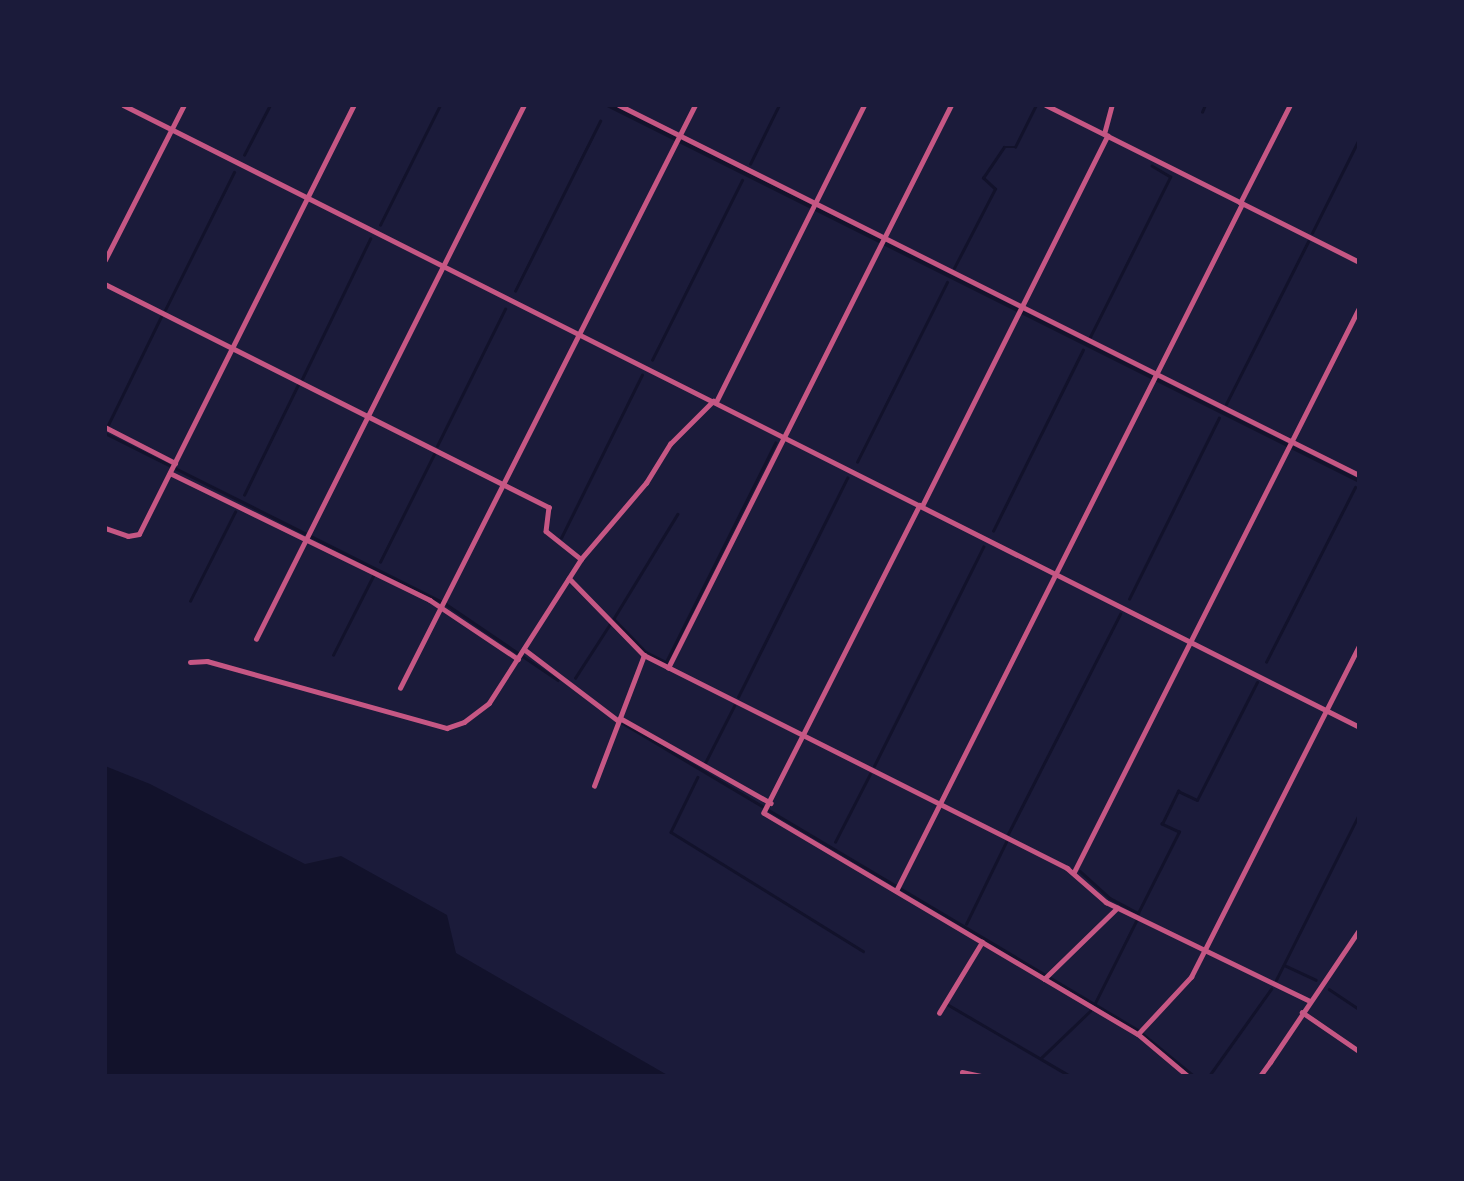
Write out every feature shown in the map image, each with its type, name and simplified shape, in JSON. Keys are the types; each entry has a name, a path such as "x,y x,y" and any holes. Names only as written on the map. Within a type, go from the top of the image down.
{"street":[{"path":"122,105 306,200 581,334 1359,727"},
{"path":"105,260 184,105"},
{"path":"105,528 128,536 139,534 354,105"},
{"path":"256,639 524,105"},
{"path":"619,105 814,206 884,238 1154,376 1359,475"},
{"path":"400,688 695,105"},
{"path":"190,662 206,660 447,728 477,715 521,654 581,559 646,483 670,444 714,401 864,105"},
{"path":"668,667 951,105"},
{"path":"1046,105 1359,261"},
{"path":"768,807 1018,315 1106,135 1112,105"},
{"path":"898,889 1290,105"},
{"path":"105,284 549,507 547,531 581,559"},
{"path":"1074,872 1359,308"},
{"path":"105,428 173,468 442,604 620,720 768,807 982,942 1046,975 1140,1033 1188,1076"},
{"path":"569,578 644,655 1074,872 1117,908 1310,1001"},
{"path":"1140,1033 1191,977 1359,646"},
{"path":"594,786 644,655"},
{"path":"1046,975 1117,908"},
{"path":"1260,1076 1359,930"},
{"path":"939,1013 982,942"},
{"path":"1302,1012 1359,1051"},
{"path":"962,1072 981,1076"}],"shaded area":[{"path":"603,105 613,105 1359,479 1359,483"},
{"path":"105,766 150,784 305,864 341,856 447,915 456,953 669,1076 105,1076"}],"waterway":[{"path":"244,155 270,105"},
{"path":"380,225 440,105"},
{"path":"750,164 779,105"},
{"path":"1202,112 1205,105"},
{"path":"954,268 995,189 983,178 1004,147 1015,147 1035,107"},
{"path":"515,291 600,121"},
{"path":"1312,233 1359,139"},
{"path":"1090,337 1170,177 1152,166"},
{"path":"165,310 234,172"},
{"path":"652,360 742,180"},
{"path":"302,379 370,239"},
{"path":"1226,404 1308,242"},
{"path":"857,462 947,282"},
{"path":"437,446 505,309"},
{"path":"107,427 161,317"},
{"path":"993,531 1083,350"},
{"path":"561,538 642,375"},
{"path":"244,495 298,385"},
{"path":"1129,599 1219,418"},
{"path":"105,433 446,604 558,680"},
{"path":"678,514 614,619 646,652 666,662 775,443"},
{"path":"380,562 434,454"},
{"path":"738,697 847,478"},
{"path":"1266,662 1355,487"},
{"path":"190,601 235,512"},
{"path":"874,766 983,547"},
{"path":"333,655 373,576"},
{"path":"1008,834 1120,614"},
{"path":"575,678 610,624"},
{"path":"1080,871 1110,898 1138,913 1179,832 1162,824 1178,791 1197,800 1257,682"},
{"path":"705,763 734,706"},
{"path":"621,722 1138,1030 1194,1076"},
{"path":"835,842 870,774"},
{"path":"698,777 671,832 863,951"},
{"path":"1276,980 1359,814"},
{"path":"966,924 1006,842"},
{"path":"1095,1003 1136,921"},
{"path":"1284,965 1316,980"},
{"path":"1209,1076 1271,989"},
{"path":"1329,989 1359,1009"},
{"path":"947,1004 1070,1076"},
{"path":"1041,1058 1090,1011"}]}
